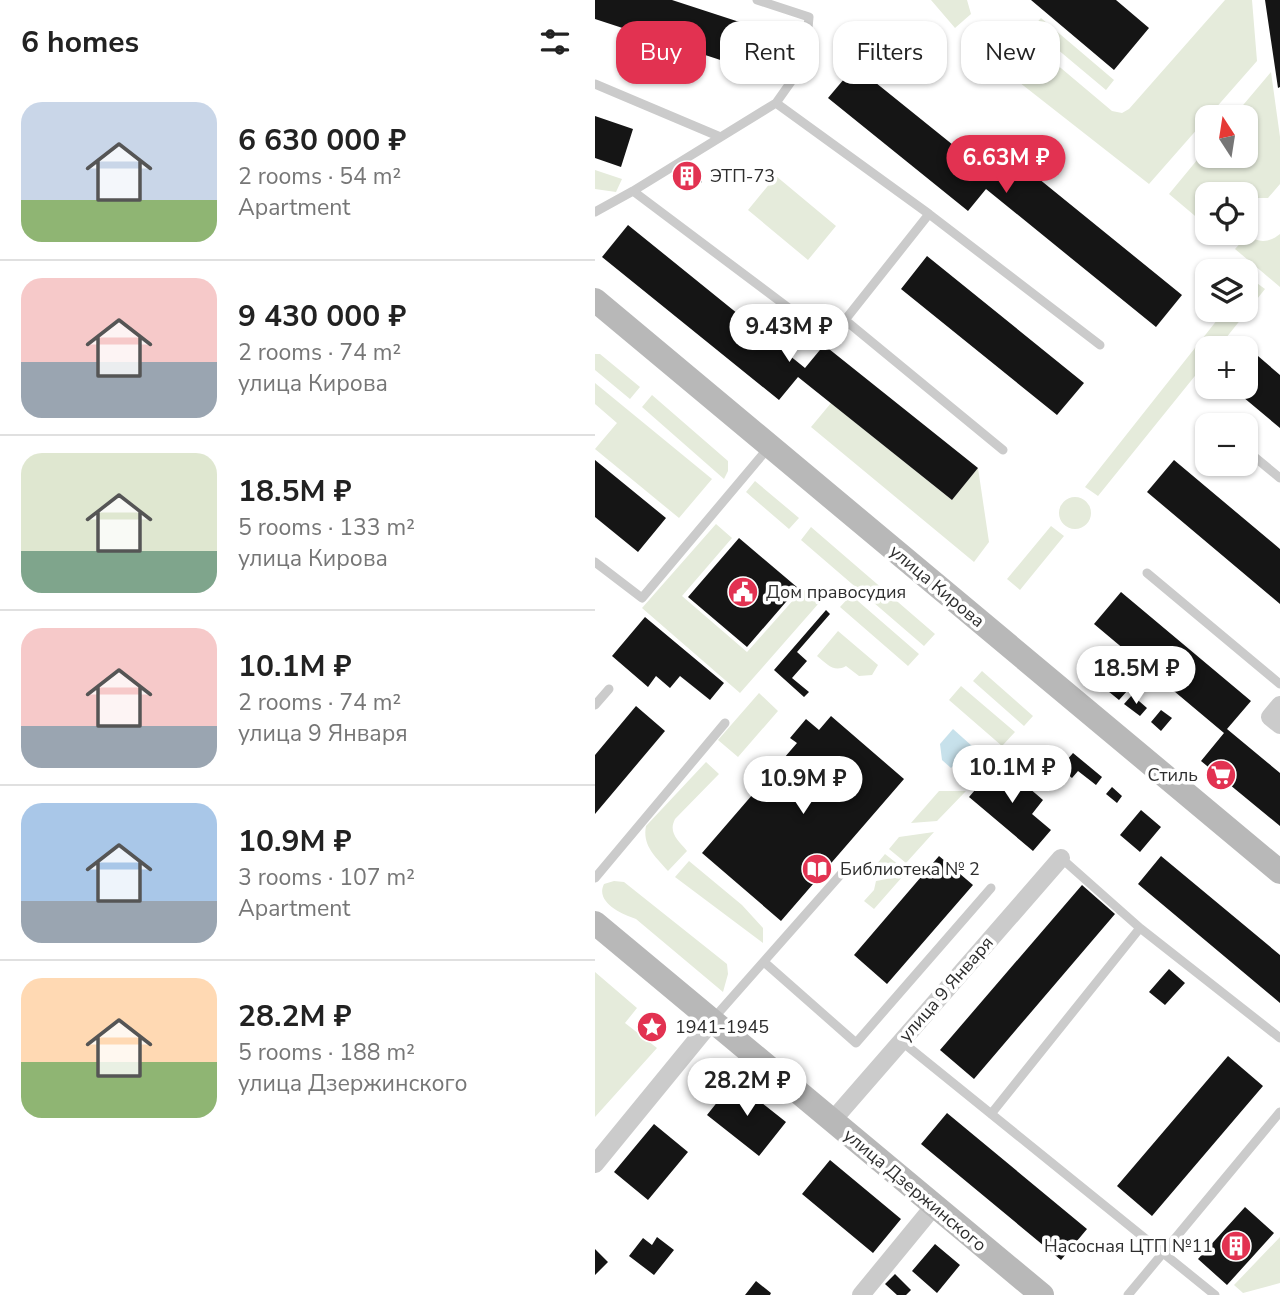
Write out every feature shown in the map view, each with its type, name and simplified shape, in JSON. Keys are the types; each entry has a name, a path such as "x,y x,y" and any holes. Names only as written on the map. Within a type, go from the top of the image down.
{"main road":[{"name":"улица Кирова","path":"600,308 770,446 1280,872"},
{"name":"улица Дзержинского","path":"595,923 1042,1295"}],"street":[{"path":"1280,705 1270,717 1280,725"},
{"name":"улица 9 Января","path":"832,1121 1061,858"},
{"path":"595,1164 712,1021"},
{"path":"861,1295 934,1206"}],"lane":[{"path":"595,212 776,103 805,62 809,17 757,0"},
{"path":"595,84 718,136"},
{"path":"776,103 929,214 1100,345"},
{"path":"633,191 806,320 845,320 1003,450"},
{"path":"845,320 929,214"},
{"path":"595,562 642,598 770,446"},
{"path":"1258,460 1280,478"},
{"path":"1147,573 1280,684"},
{"path":"595,705 609,689"},
{"path":"595,878 725,723"},
{"path":"1061,858 1140,928 1280,1038"},
{"path":"712,1021 842,873"},
{"path":"764,962 856,1043 991,888"},
{"path":"991,1114 1140,928"},
{"path":"901,1041 1215,1295"},
{"path":"1128,1295 1280,1112"}],"green space":[{"path":"931,0 967,0 971,14 955,28"},
{"path":"1225,0 1252,0 1257,61 1218,105 1195,105 1195,132 1149,184 1021,84 1060,84 1060,67 1112,111 1122,113 1129,109"},
{"path":"1060,34 1114,80 1106,90 1060,51"},
{"path":"1271,72 1280,137 1280,184 1268,198 1258,198 1258,182 1195,182 1195,216 1169,194 1195,163 1195,168 1258,168 1258,105 1243,105"},
{"path":"595,170 622,179 616,192 595,189"},
{"path":"776,176 836,226 808,260 748,210"},
{"path":"1280,234 1280,287 1258,268 1258,259 1247,259 1235,249 1239,245 1258,245 1258,240 1272,239"},
{"path":"1258,284 1265,289 1258,298"},
{"path":"1216,322 1239,322 1228,336 1204,336"},
{"path":"1195,348 1195,376 1098,496 1085,487"},
{"path":"595,354 600,354 640,387 630,399 595,370"},
{"path":"595,383 712,479 679,518 595,449 617,423 595,404"},
{"path":"652,395 728,461 728,471 724,479 642,407"},
{"path":"831,403 952,500 978,468 989,542 974,562 811,427"},
{"path":"755,481 799,518 789,529 746,492"},
{"path":"1075,497 1086,502 1091,513 1086,524 1075,529 1064,524 1059,513 1064,502"},
{"path":"716,524 732,538 682,596 747,652 803,589 819,603 740,693 642,608"},
{"path":"1051,526 1064,536 1020,590 1007,579"},
{"path":"811,527 935,634 924,646 801,540"},
{"path":"851,595 919,654 908,666 840,607"},
{"path":"838,631 878,665 872,675 859,676 846,666 834,668 817,656"},
{"path":"982,671 1033,716 1024,726 973,681"},
{"path":"961,686 1015,732 1002,746 949,700"},
{"path":"759,693 778,711 738,757 718,740"},
{"path":"706,762 719,774 675,819 673,832 687,851 668,871 648,845 646,826"},
{"path":"939,791 966,791 937,821 911,823"},
{"path":"934,832 906,863 889,849 899,837"},
{"path":"885,854 904,869 873,876 871,871"},
{"path":"689,861 742,905 763,928 763,943 675,877"},
{"path":"903,876 874,909 864,901 874,890 876,881"},
{"path":"624,882 727,964 728,974 723,992 636,919 606,902 602,890 604,884"},
{"path":"595,972 637,1008 625,1023 657,1048 595,1117"},
{"path":"1280,1237 1280,1283 1243,1293 1234,1285"}],"water":[{"path":"953,729 972,746 951,768 942,760 940,744"}],"building":[{"path":"595,0 672,0 736,21 720,21 720,60 706,55 706,21 616,21 616,26 595,19"},
{"path":"1031,0 1116,0 1149,28 1114,70 1060,24 1060,21 1056,21"},
{"path":"1265,0 1280,0 1278,88"},
{"path":"840,84 877,84 994,178 1012,157 1182,295 1156,327 986,189 968,211 828,98"},
{"path":"595,116 633,129 621,167 595,158"},
{"name":"ЭТП-73","path":"691,161 702,182 683,191 673,170"},
{"path":"628,225 805,368 824,345 978,468 952,500 798,377 779,400 602,257"},
{"path":"927,256 1084,383 1057,415 901,289"},
{"path":"1258,356 1280,375 1280,428 1245,399 1258,399"},
{"path":"595,460 666,518 638,552 595,517"},
{"path":"1174,460 1280,549 1280,604 1147,492"},
{"name":"Дом правосудия","path":"739,538 798,588 747,647 688,597"},
{"path":"1121,592 1251,701 1227,729 1280,773 1280,826 1201,761 1224,733 1094,624"},
{"path":"826,610 830,614 797,652 807,661 792,678 809,692 804,697 774,670"},
{"path":"645,617 724,683 710,700 680,676 670,688 656,676 648,687 612,656"},
{"path":"1112,677 1128,690 1119,700 1103,687"},
{"path":"1132,695 1147,708 1140,716 1124,704"},
{"path":"636,706 665,731 595,814 595,755"},
{"path":"1161,710 1172,718 1161,731 1151,722"},
{"path":"831,716 904,779 781,921 702,853 797,743 790,738 806,719 819,730"},
{"path":"1073,753 1102,777 1096,785 1078,771 1072,778 1060,768"},
{"path":"999,762 1043,800 1032,814 1051,830 1033,851 969,797"},
{"path":"1112,787 1122,796 1117,803 1106,794"},
{"path":"1141,810 1161,827 1140,852 1120,835"},
{"path":"939,856 973,885 887,984 854,955"},
{"path":"1161,856 1280,955 1280,1003 1138,884"},
{"path":"1082,885 1115,914 974,1079 940,1050"},
{"path":"1169,969 1185,983 1165,1005 1149,992"},
{"path":"1228,1056 1263,1086 1152,1216 1117,1186"},
{"path":"734,1081 786,1122 759,1156 707,1115"},
{"path":"947,1113 1087,1229 1061,1260 921,1144"},
{"path":"654,1124 688,1152 648,1200 614,1172"},
{"path":"830,1160 901,1219 873,1253 802,1194"},
{"name":"Насосная ЦТП №11","path":"1245,1207 1274,1233 1227,1285 1198,1259"},
{"path":"657,1237 674,1250 654,1275 629,1256 643,1238 652,1245"},
{"path":"935,1244 960,1265 937,1293 912,1271"},
{"path":"595,1249 608,1262 595,1275"},
{"path":"895,1274 911,1290 906,1295 897,1295 885,1284"},
{"path":"756,1281 771,1293 770,1295 745,1295"}],"place":[{"name":"ЭТП-73","path":"687,176"},
{"name":"Дом правосудия","path":"743,592"},
{"name":"Стиль","path":"1221,775"},
{"name":"Библиотека № 2","path":"817,869"},
{"name":"1941-1945","path":"652,1027"},
{"name":"Насосная ЦТП №11","path":"1236,1246"}]}
